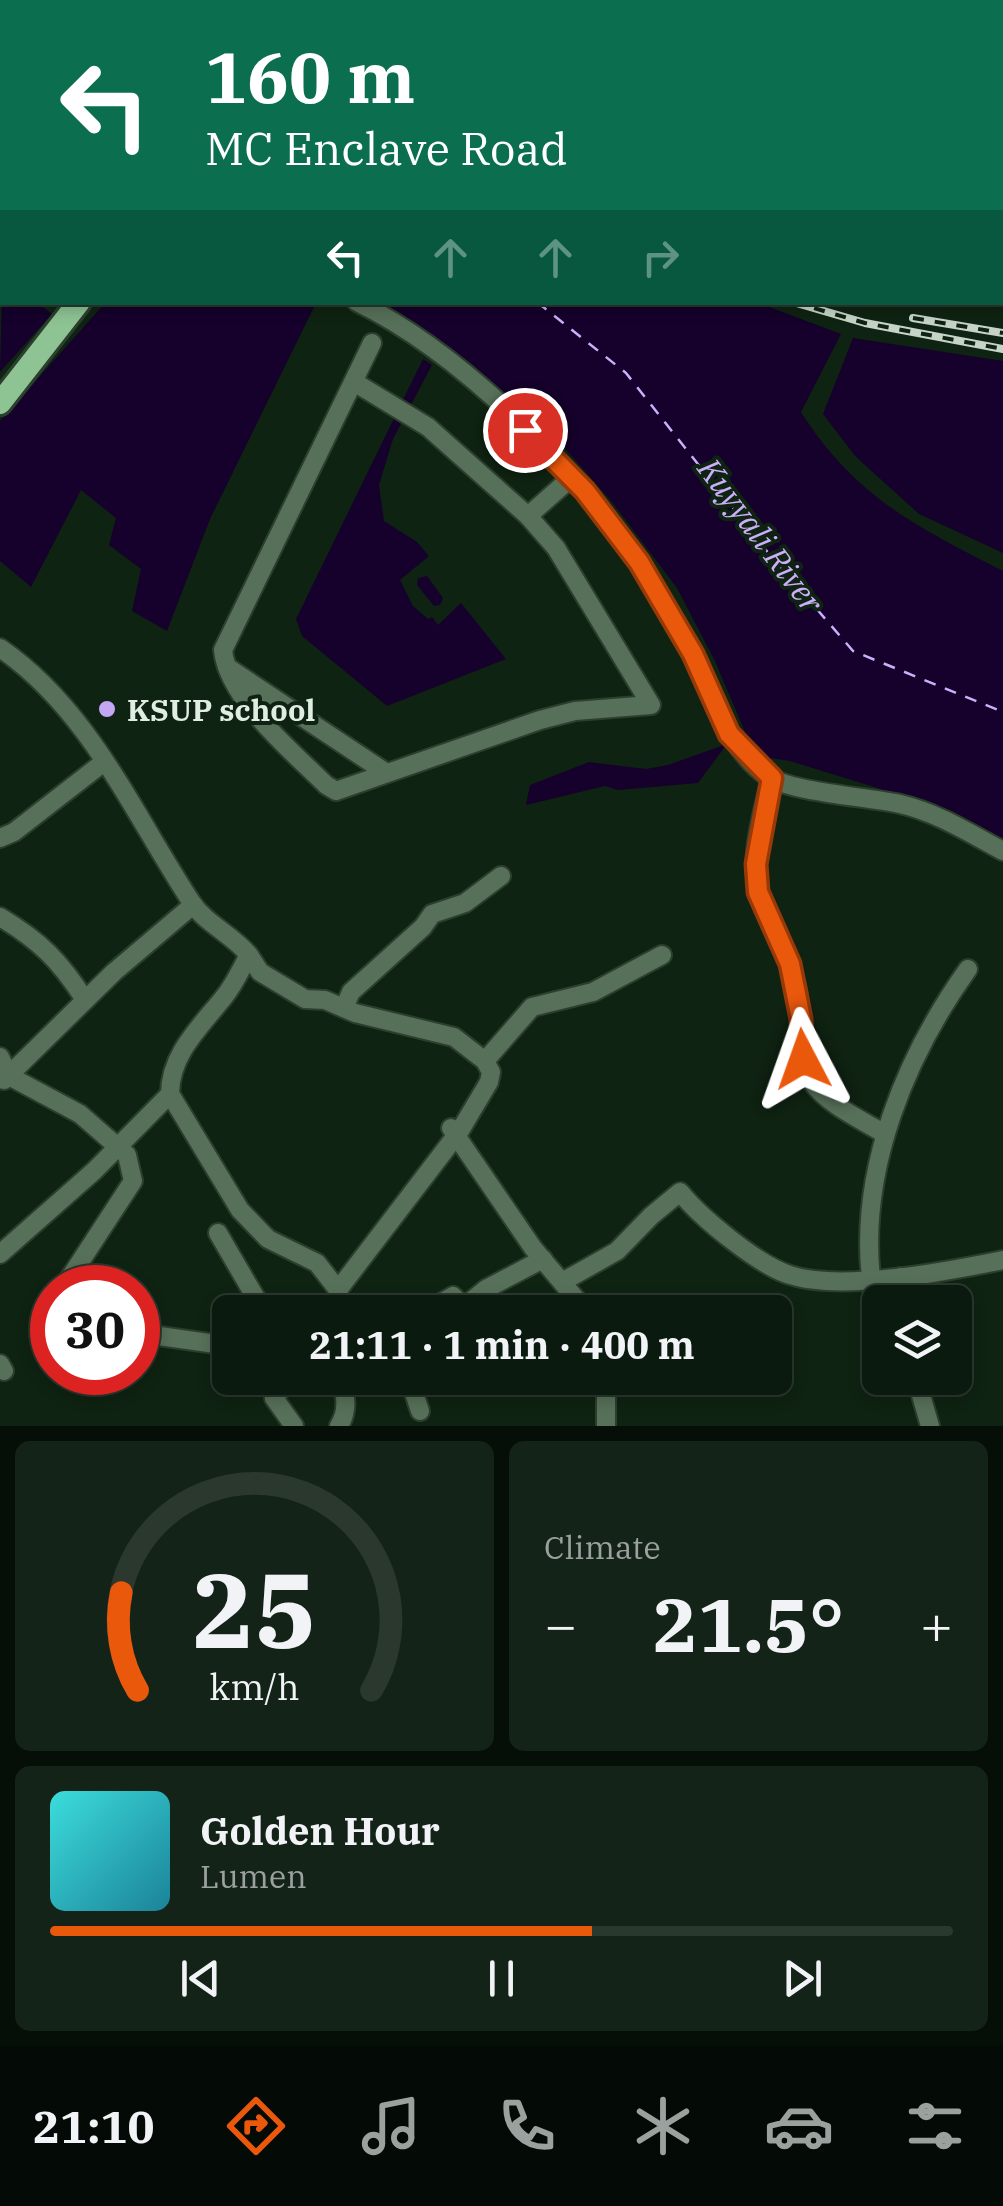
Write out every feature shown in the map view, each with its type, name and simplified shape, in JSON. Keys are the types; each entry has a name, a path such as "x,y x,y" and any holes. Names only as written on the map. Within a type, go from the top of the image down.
{"main road":[{"path":"0,403 77,305"}],"street":[{"path":"361,305 416,338 489,393 572,476 639,562 693,654 729,734 770,777 797,786 904,804 960,827 1003,852"},
{"path":"354,382 428,427 528,516 556,548 651,705 575,711 336,791 270,728 237,687 224,665 223,650 372,343"},
{"path":"528,516 572,476"},
{"path":"0,648 22,664 60,703 104,762 193,905 249,954 260,972 305,999 325,1000 454,1037 486,1061 491,1072 489,1082 338,1290"},
{"path":"224,665 385,772"},
{"path":"0,838 14,832 104,762"},
{"path":"770,777 756,864 758,892 798,991 803,1059 809,1078 828,1098 885,1134"},
{"path":"344,1008 351,992 424,927 432,914 465,903 500,876"},
{"path":"5,1080 85,1000 193,905"},
{"path":"0,917 43,945 85,1000"},
{"path":"249,954 228,993 196,1030 170,1074 170,1094 240,1210 268,1239 317,1263 339,1295"},
{"path":"486,1061 532,1007 593,992 662,955"},
{"path":"871,1278 868,1250 885,1134 896,1100 926,1038 968,969"},
{"path":"0,1058 5,1080"},
{"path":"5,1080 80,1114 127,1155 133,1181 78,1265"},
{"path":"0,1254 170,1094"},
{"path":"452,1130 542,1259 572,1295"},
{"path":"562,1282 617,1251 680,1192 725,1234 790,1275 830,1280 901,1276 1003,1260"},
{"path":"218,1233 254,1295"},
{"path":"478,1295 542,1259"},
{"path":"901,1276 902,1285"},
{"path":"160,1336 212,1343"},
{"path":"276,1395 274,1398 294,1426"},
{"path":"339,1426 345,1416 345,1395"},
{"path":"415,1395 420,1411"},
{"path":"606,1395 606,1426"},
{"path":"921,1395 930,1426"}],"water":[{"path":"2,305 41,305 52,314 0,372"},
{"path":"103,305 315,305 210,519 167,631 132,611 141,569 109,545 116,518 81,490 31,587 0,561 0,421"},
{"name":"Kuyyali River","path":"379,305 764,305 841,334 801,412 843,467 890,507 1003,571 1003,839 952,811 790,761 763,757 745,732 715,661 677,588 612,502 539,419 433,337"},
{"path":"853,338 1003,361 1003,553 919,514 855,456 823,414"},
{"path":"423,359 432,365 393,439 379,485 384,521 417,542 429,556 400,580 413,606 438,625 461,603 506,659 387,706 302,636 296,619"},
{"path":"427,576 443,598 440,605 434,606 417,585 418,578"},
{"path":"727,744 698,783 618,790 605,786 526,805 530,785 589,762 646,769"}],"ferry route":[{"path":"541,305 626,373 765,549 853,651 1003,712"}],"railway":[{"path":"803,305 865,323 1003,349"},
{"path":"913,318 1003,333"}],"place":[{"name":"KSUP school","path":"107,709"}],"route":[{"path":"525,430 585,491 639,562 693,654 729,734 772,778 756,864 758,892 798,991 803,1059"}]}
